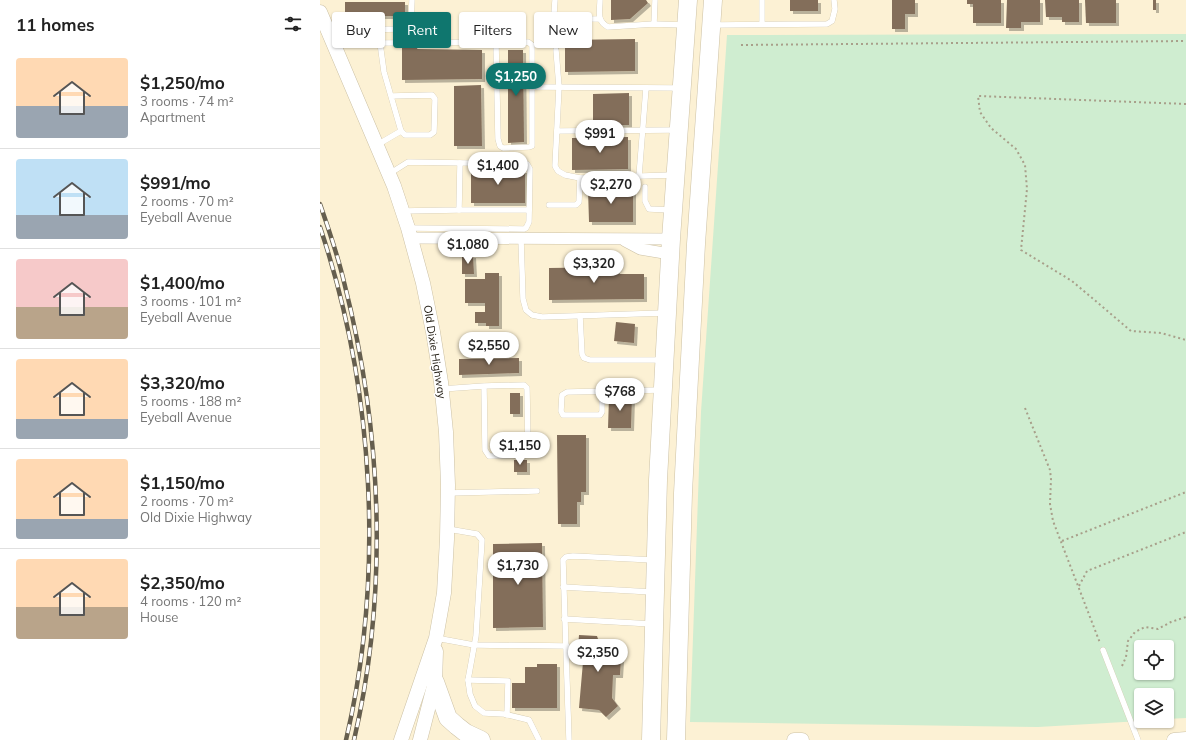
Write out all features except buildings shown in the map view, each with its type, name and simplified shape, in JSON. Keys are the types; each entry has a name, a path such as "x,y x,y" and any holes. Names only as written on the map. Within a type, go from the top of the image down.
{"main road":[{"path":"651,740 655,560 664,360 670,247 688,0"},
{"path":"676,740 682,500 696,244 713,0"},
{"path":"674,203 688,235 696,244"},
{"path":"670,247 684,258 694,285"},
{"path":"435,682 448,718 466,733 481,740"}],"street":[{"name":"Old Dixie Highway","path":"320,12 332,40"},
{"name":"Old Dixie Highway","path":"335,48 389,174 409,233 423,283 442,389 446,432 448,529 444,592 436,638 435,682 420,740"},
{"path":"409,233 436,238 621,240 670,247"},
{"name":"Old Dixie Highway","path":"401,740 436,638"},
{"path":"407,740 412,705"},
{"path":"1174,740 1186,739"},
{"path":"794,740 802,740"}],"lane":[{"path":"328,30 406,29 411,24 412,0"},
{"path":"555,0 554,14 561,19 600,19"},
{"path":"600,0 600,19 602,24 608,27 654,24 686,25"},
{"path":"654,24 655,0"},
{"path":"762,0 762,23"},
{"path":"711,25 762,23 827,24 832,21 835,9 834,0"},
{"path":"496,48 498,139 500,146 503,148 529,147 532,146 532,45 526,42"},
{"path":"385,43 459,43"},
{"path":"381,48 384,72 401,131 404,136 430,135 434,132 435,99 432,95 391,96"},
{"path":"556,50 559,87 555,166 558,172 580,178 675,175"},
{"path":"532,87 681,88"},
{"path":"639,176 646,88"},
{"path":"557,131 678,130"},
{"path":"376,145 401,131"},
{"path":"389,174 408,162 527,164 530,169 529,222 526,228 409,233"},
{"path":"459,210 460,163"},
{"path":"549,205 576,205 579,202 580,178"},
{"path":"644,187 644,201 649,209 674,203"},
{"path":"402,211 529,210"},
{"path":"521,239 523,299 526,310 532,315 542,317 667,313"},
{"path":"580,316 582,354 584,358 590,360 664,360"},
{"path":"442,389 484,386 524,385 527,388 528,449 524,455 489,456 485,450 484,386"},
{"path":"602,391 602,412 600,415 563,415 561,411 562,395 567,392 602,391 663,390"},
{"path":"448,493 537,491"},
{"path":"448,529 477,534 482,540 476,636 468,680 470,694 475,706 484,713 507,715 530,720 539,740"},
{"path":"569,740 563,560 566,557 655,560"},
{"path":"563,587 654,592"},
{"path":"564,619 654,624"},
{"path":"436,638 474,645 567,646"},
{"path":"1103,650 1138,740"},
{"path":"468,680 508,681 507,715"}],"path":[{"path":"741,45 1186,41"},
{"path":"1186,104 978,96 980,112 991,128 1016,149 1025,165 1027,188 1021,250 1072,281 1131,331 1160,333 1186,340"},
{"path":"1025,408 1050,470 1050,504 1053,521 1103,650"},
{"path":"1062,541 1186,492"},
{"path":"1079,586 1087,571 1186,532"},
{"path":"1122,666 1126,657 1128,641 1135,632 1145,627 1158,629 1171,622 1186,617"}],"green space":[{"path":"1186,34 1186,718 1174,719 1174,688 1134,688 1134,721 1038,727 690,722 701,412 727,35"}],"railway":[{"path":"320,204 339,262 357,338 367,395 373,453 376,511 376,568 373,626 365,683 354,740"},
{"path":"320,227 338,288 352,352 362,416 368,482 369,547 366,612 358,677 346,740"}]}
